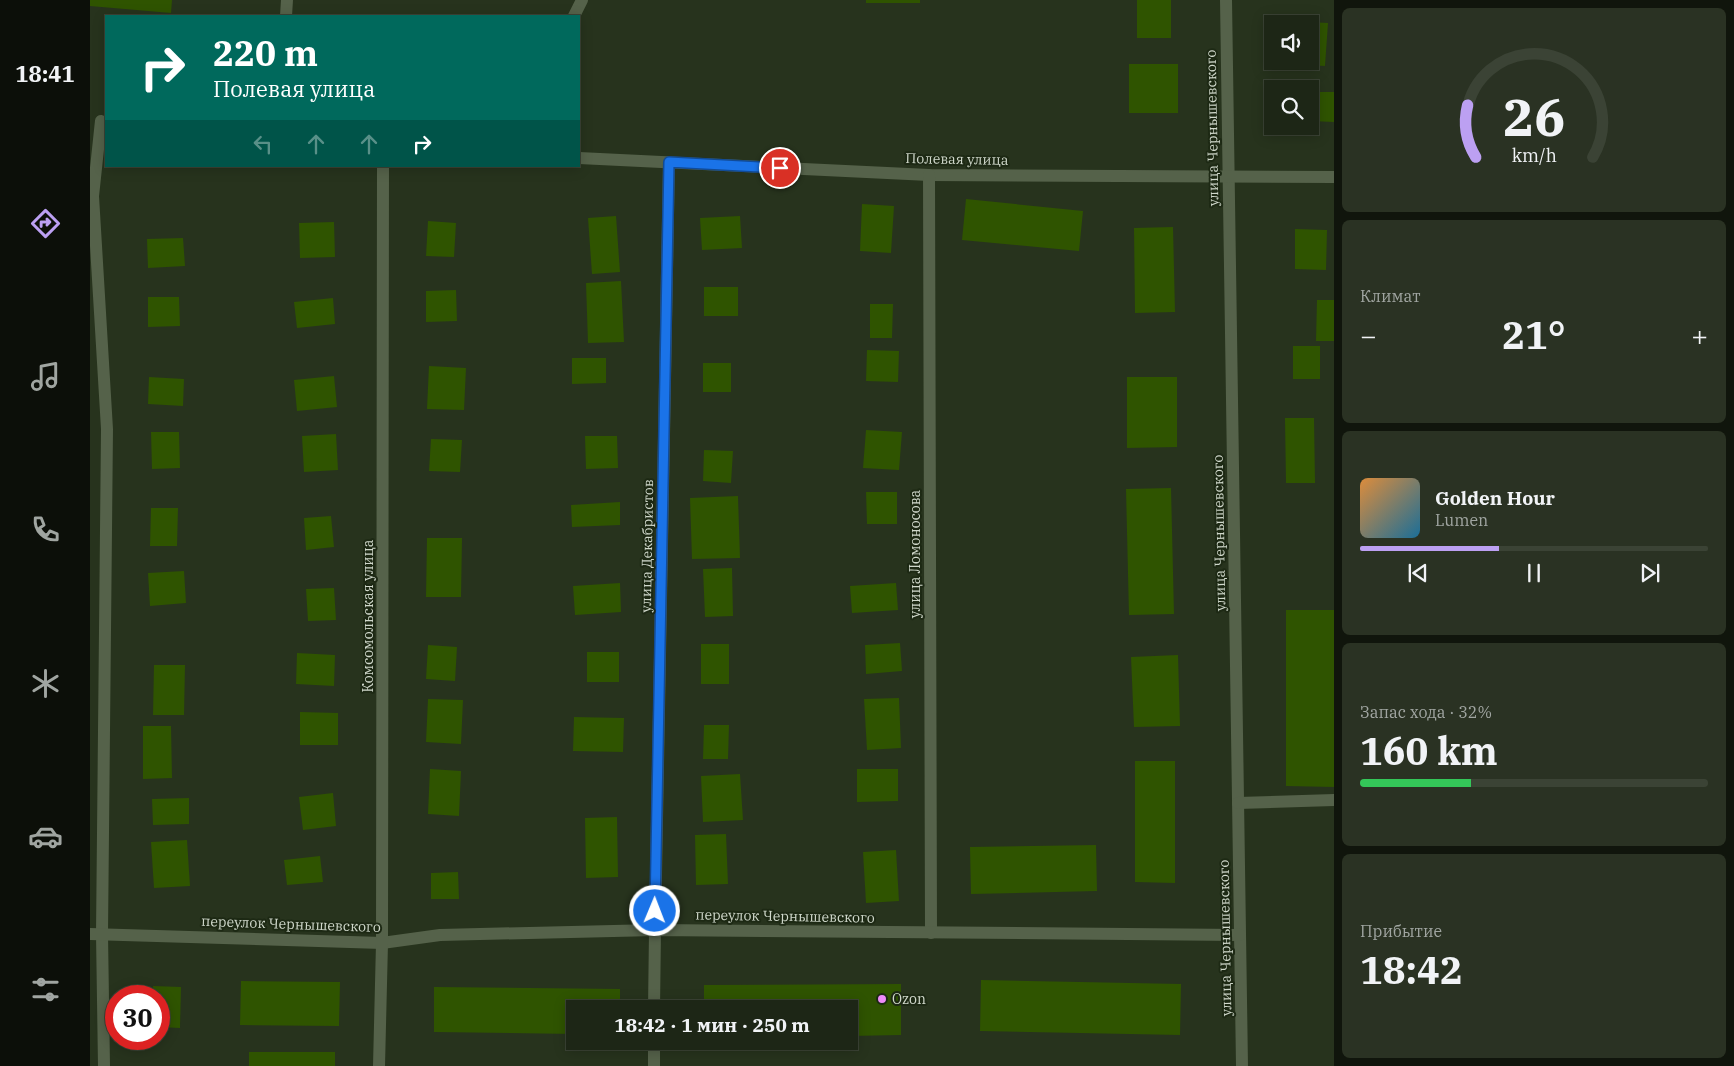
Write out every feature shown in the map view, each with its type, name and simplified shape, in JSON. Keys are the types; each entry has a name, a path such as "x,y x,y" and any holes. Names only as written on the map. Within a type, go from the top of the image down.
{"street":[{"path":"286,15 287,0"},
{"path":"574,15 582,0"},
{"name":"улица Чернышевского","path":"1226,0 1242,1066"},
{"path":"99,121 93,196 107,430 96,934 104,1066"},
{"name":"Полевая улица","path":"580,158 930,174 1228,178 1334,177"},
{"name":"улица Декабристов","path":"654,1000 669,162"},
{"name":"Комсомольская улица","path":"379,1066 382,943 383,167"},
{"name":"улица Ломоносова","path":"930,174 931,933"},
{"path":"1238,803 1334,800"},
{"name":"переулок Чернышевского","path":"96,934 382,943 440,935 655,930 1240,936"},
{"path":"654,1050 654,1066"}],"building":[{"path":"90,0 172,0 171,13 90,6"},
{"path":"866,0 920,0 920,3 866,3"},
{"path":"1137,0 1171,0 1171,38 1137,38"},
{"path":"1319,22 1328,23 1325,66 1319,66"},
{"path":"1129,64 1178,64 1178,113 1129,113"},
{"path":"1319,92 1334,92 1334,122 1319,121"},
{"path":"966,199 1083,211 1079,251 962,240"},
{"path":"862,204 894,206 891,253 860,251"},
{"path":"616,216 620,272 592,274 588,218"},
{"path":"740,216 742,248 702,250 700,218"},
{"path":"428,221 456,223 454,257 426,256"},
{"path":"334,222 335,257 300,258 299,223"},
{"path":"1173,227 1175,312 1135,313 1134,228"},
{"path":"1295,229 1327,230 1326,270 1295,269"},
{"path":"183,238 185,266 148,268 147,239"},
{"path":"621,281 624,342 588,343 586,283"},
{"path":"704,287 738,287 738,316 704,316"},
{"path":"456,290 457,321 426,322 426,291"},
{"path":"148,297 179,297 180,326 148,327"},
{"path":"333,298 335,324 297,328 294,302"},
{"path":"1317,300 1334,300 1334,341 1316,341"},
{"path":"870,304 893,304 892,338 870,338"},
{"path":"1293,346 1320,346 1320,379 1293,379"},
{"path":"867,350 899,351 898,382 866,381"},
{"path":"572,358 606,358 606,383 572,384"},
{"path":"703,363 731,363 731,392 703,392"},
{"path":"429,366 466,368 464,410 427,409"},
{"path":"334,376 337,407 297,411 294,380"},
{"path":"149,377 184,379 183,406 148,404"},
{"path":"1127,377 1177,377 1177,447 1127,448"},
{"path":"1285,418 1314,418 1315,483 1286,483"},
{"path":"866,430 902,432 899,470 863,468"},
{"path":"151,432 179,432 180,468 152,469"},
{"path":"336,434 338,470 304,472 302,436"},
{"path":"585,436 617,436 618,468 586,469"},
{"path":"431,439 462,440 460,472 429,471"},
{"path":"704,450 733,451 731,483 703,481"},
{"path":"1171,488 1174,614 1129,615 1126,489"},
{"path":"866,492 897,492 897,524 867,524"},
{"path":"738,496 740,558 692,559 690,498"},
{"path":"620,502 620,525 572,527 571,505"},
{"path":"151,508 178,508 177,546 150,546"},
{"path":"331,516 334,547 306,550 304,518"},
{"path":"427,538 462,538 461,597 426,597"},
{"path":"732,568 733,616 705,617 703,569"},
{"path":"184,571 186,603 150,606 148,573"},
{"path":"620,583 621,612 575,615 573,586"},
{"path":"896,583 898,610 852,613 850,586"},
{"path":"334,588 336,620 308,621 306,589"},
{"path":"1286,610 1334,610 1334,787 1286,786"},
{"path":"900,643 902,671 866,674 865,645"},
{"path":"701,644 729,644 729,684 701,684"},
{"path":"428,645 457,647 455,681 426,679"},
{"path":"587,652 619,652 619,682 587,682"},
{"path":"297,653 335,655 334,686 296,684"},
{"path":"1178,655 1180,726 1134,727 1131,657"},
{"path":"154,665 185,665 184,715 153,715"},
{"path":"899,698 901,748 867,750 864,699"},
{"path":"428,699 463,700 461,744 426,742"},
{"path":"300,712 338,713 338,745 300,745"},
{"path":"574,717 624,718 623,752 573,751"},
{"path":"704,725 729,725 728,759 703,759"},
{"path":"143,726 171,726 172,778 143,779"},
{"path":"1135,761 1175,761 1175,883 1135,882"},
{"path":"430,769 461,771 459,816 428,814"},
{"path":"857,769 898,769 898,801 857,802"},
{"path":"740,774 743,820 703,822 701,776"},
{"path":"333,793 336,826 303,830 299,797"},
{"path":"189,798 189,824 153,825 152,799"},
{"path":"617,817 618,877 586,878 585,818"},
{"path":"726,834 728,884 696,885 695,835"},
{"path":"187,840 190,886 154,888 151,842"},
{"path":"1096,845 1097,891 971,894 970,847"},
{"path":"896,850 899,901 866,903 863,852"},
{"path":"320,856 323,882 287,885 284,860"},
{"path":"458,872 459,899 431,899 431,873"},
{"path":"981,980 1181,984 1180,1035 980,1031"},
{"path":"241,981 340,982 339,1026 240,1025"},
{"path":"901,984 901,1035 858,1036 858,1000 704,1000 704,985"},
{"path":"170,987 181,987 180,1028 170,1028"},
{"path":"434,987 620,989 620,1000 566,1000 566,1034 434,1032"},
{"path":"249,1052 335,1052 335,1066 249,1066"}],"place":[{"name":"Ozon","path":"882,999"}],"route":[{"path":"655,911 669,162 780,168"}]}
